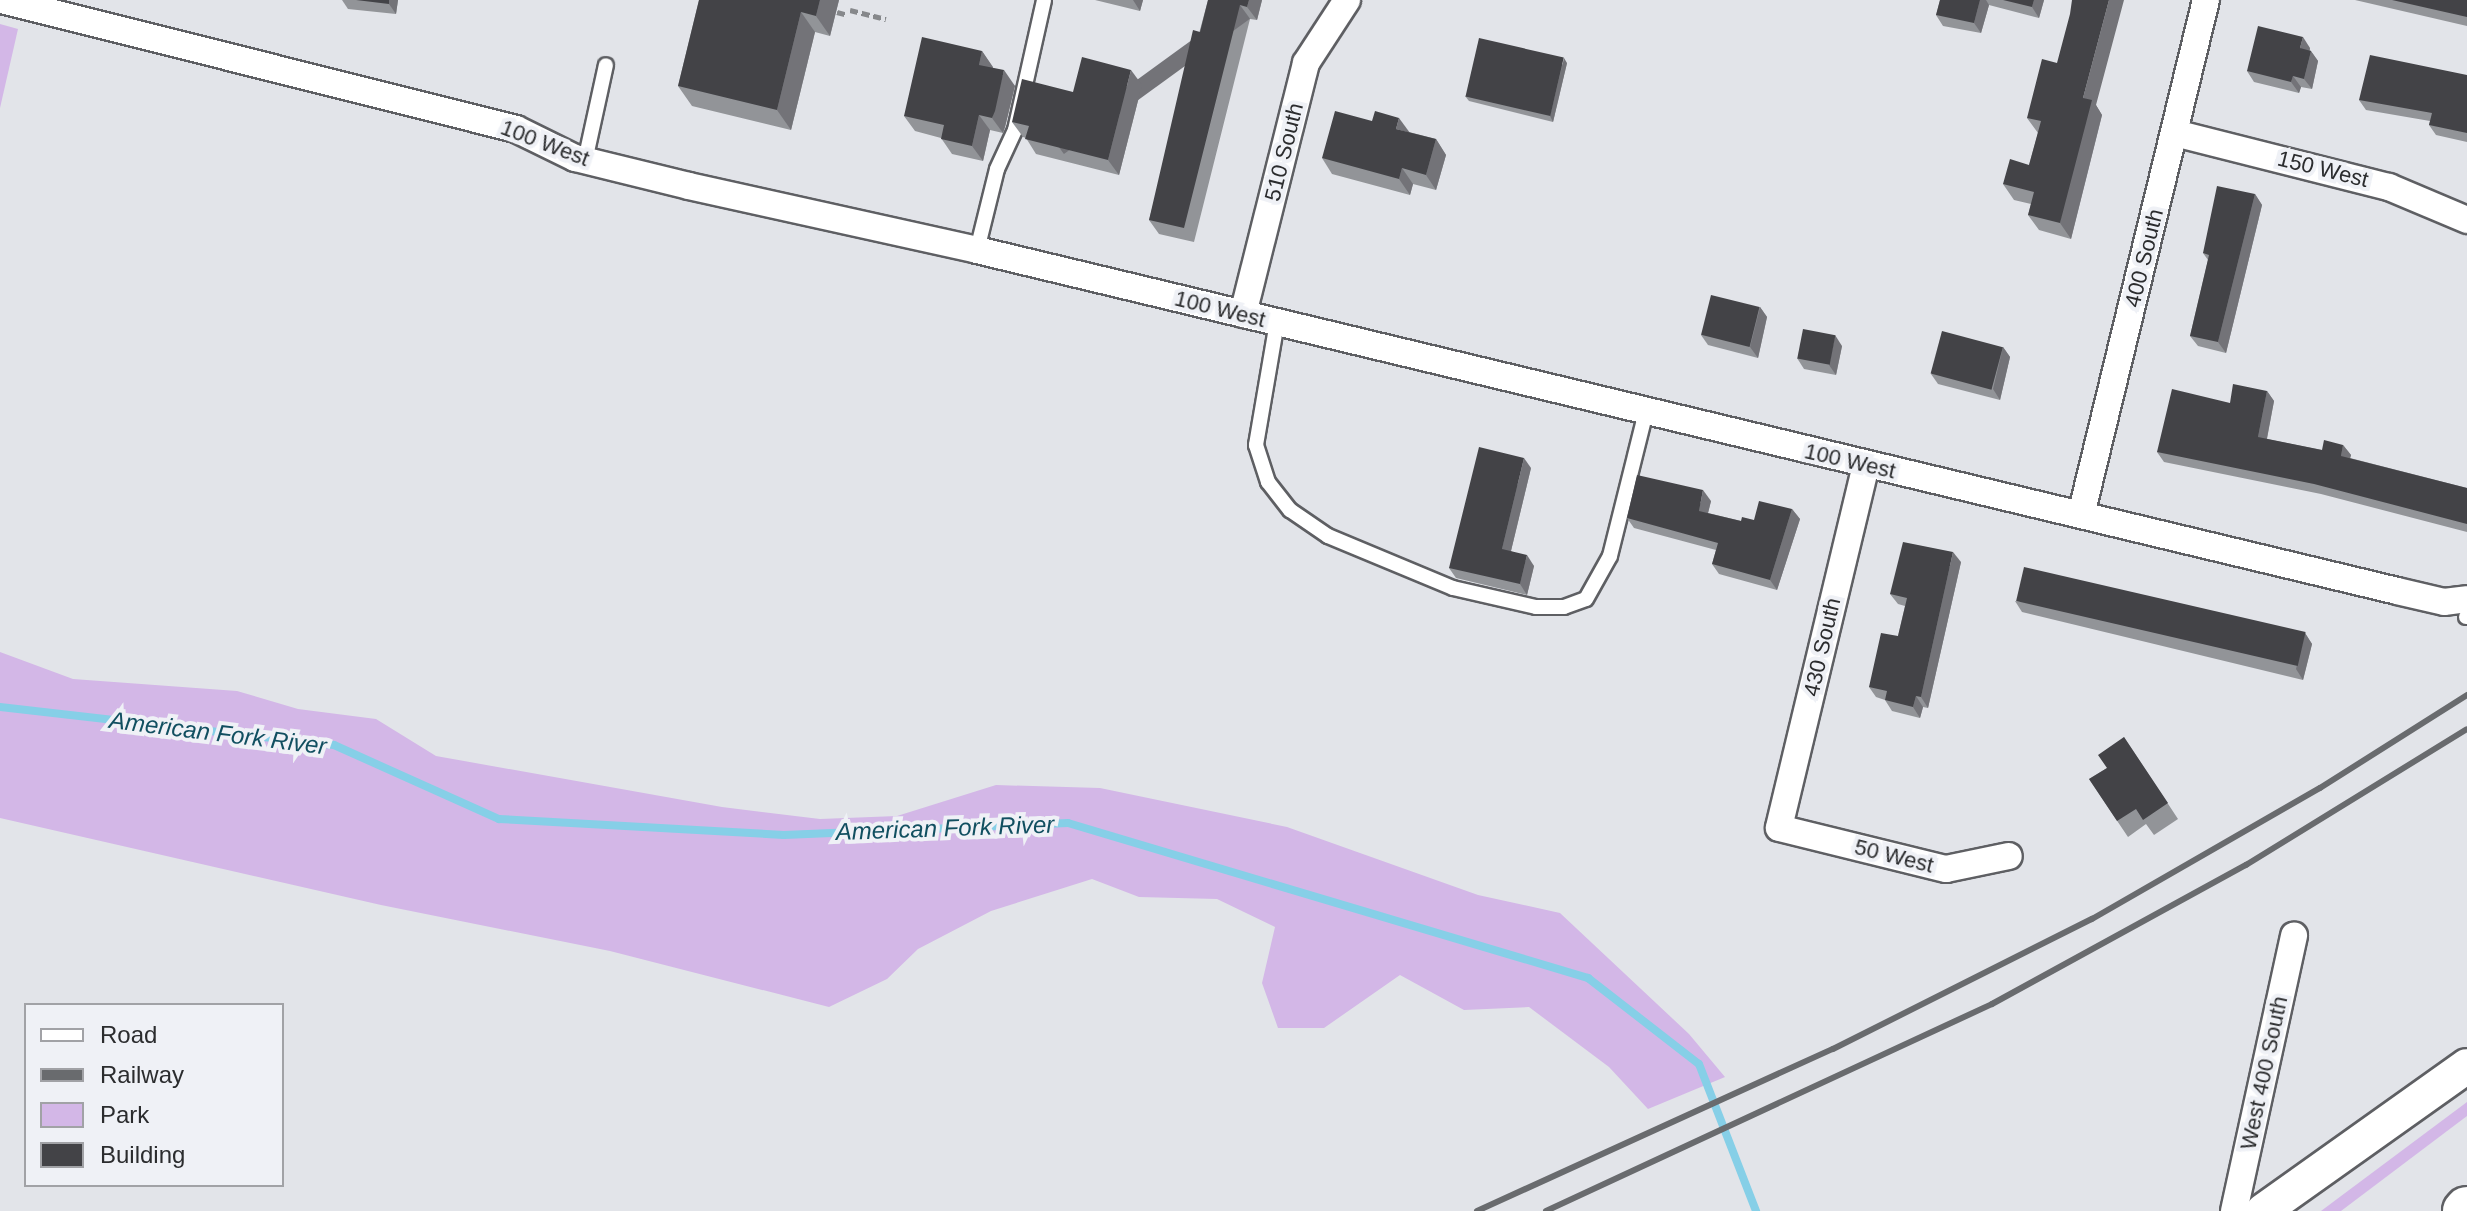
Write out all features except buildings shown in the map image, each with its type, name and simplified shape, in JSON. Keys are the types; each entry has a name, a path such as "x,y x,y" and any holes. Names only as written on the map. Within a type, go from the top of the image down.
{"street":[{"name":"100 West","path":"2,0 516,129 585,161 977,250 1866,465 2456,600 2467,617"},
{"name":"510 South","path":"1243,314 1306,63 1347,0"},
{"name":"400 South","path":"2081,515 2206,0"},
{"name":"150 West","path":"2175,133 2389,187 2467,220"},
{"name":"430 South","path":"1779,828 1866,465"},
{"name":"50 West","path":"1779,828 1946,869 2009,856"},
{"name":"West 400 South","path":"2234,1211 2294,935"},
{"path":"2263,1211 2467,1066"}],"lane":[{"path":"977,250 997,169 1015,130 1044,0"},
{"path":"585,161 606,65"},
{"path":"1277,322 1256,445 1268,482 1290,510 1328,536 1453,588 1536,607 1586,599 1610,556 1646,412"}],"path":[{"path":"837,12 886,19"}],"green space":[{"path":"0,24 18,29 0,108"},
{"path":"0,652 73,679 237,691 298,709 376,719 436,756 722,807 820,819 897,816 996,785 1100,788 1287,827 1478,895 1560,913 1689,1034 1725,1077 1648,1109 1609,1067 1529,1007 1464,1010 1400,975 1324,1028 1278,1028 1262,983 1275,927 1217,899 1139,897 1092,879 991,911 918,949 887,979 829,1007 610,951 381,905 0,818"},
{"path":"2467,1102 2467,1116 2341,1211 2321,1211"}],"waterway":[{"name":"American Fork River","path":"0,707 334,745 499,819 784,835 1068,823 1588,978 1699,1064 1756,1211"}],"railway":[{"path":"1477,1211 1833,1049 2092,919 2320,788 2467,695"},
{"path":"1546,1211 1992,1004 2246,865 2467,729"}]}
